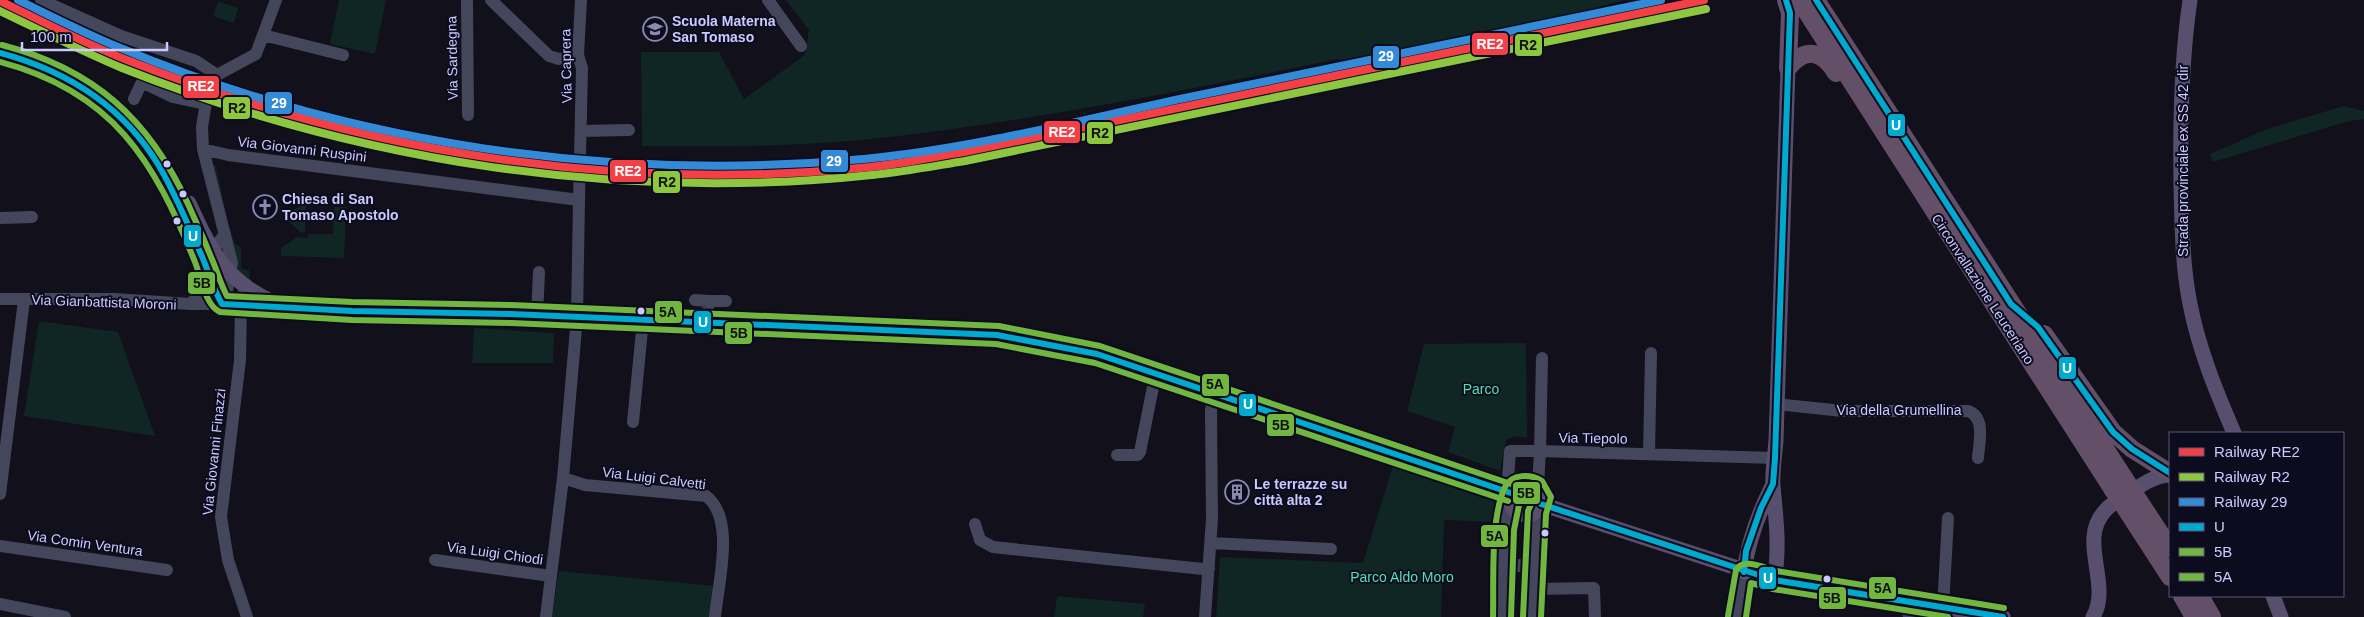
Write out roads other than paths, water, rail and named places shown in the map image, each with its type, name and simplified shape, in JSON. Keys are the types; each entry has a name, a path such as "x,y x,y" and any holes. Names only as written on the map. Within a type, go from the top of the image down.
{"highway":[{"path":"1786,0 1790,13 1788,68"},
{"name":"Circonvallazione Leuceriano","path":"1799,0 1870,113 2133,505 2169,575"},
{"name":"Circonvallazione Leuceriano","path":"1816,0 2011,304 2120,485"},
{"path":"1788,68 1801,55 1810,54 1822,57 1834,70 1855,104 1870,113"},
{"path":"2011,304 2038,327 2113,432 2132,449 2169,473"},
{"name":"Circonvallazione Leuceriano","path":"2133,505 2169,547"},
{"path":"2183,597 2194,617"},
{"path":"2201,597 2212,617"}],"main road":[{"name":"Strada provinciale ex SS 42 dir","path":"2190,0 2181,90 2183,260 2190,304 2203,356 2218,398 2234,432"},
{"path":"0,43 29,51 67,67 104,90 121,105 164,156 212,251 231,275 255,294 282,306"},
{"path":"0,52 39,64 77,83 108,106 130,127 147,147 168,182 209,275 212,287 222,304"},
{"path":"1774,580 1777,514 1773,484 1788,68"},
{"name":"Via Gianbattista Moroni","path":"222,304 352,311 706,322 997,335 1097,354 1154,377 1214,392 1512,496"},
{"path":"2093,617 2098,608 2100,597 2094,539 2098,520 2109,507 2145,482 2169,474"},
{"name":"Via Gianbattista Moroni","path":"1528,484 1536,487 1540,503 1525,515 1514,510 1512,496 1520,485 1528,484"},
{"path":"1744,572 1746,551 1761,508 1773,484"},
{"name":"Via Gianbattista Moroni","path":"1540,503 1744,572 1774,580 1908,610 1943,607 2003,617"},
{"path":"2273,597 2281,617"}],"street":[{"path":"42,0 121,36 196,61 217,75"},
{"path":"222,304 231,275 232,263 203,150 202,127 206,104 213,81 217,75 256,54 276,0"},
{"name":"Via Sardegna","path":"467,0 468,115"},
{"path":"491,0 549,56 559,59 578,55"},
{"name":"Via Caprera","path":"579,200 582,68 578,55 580,0"},
{"path":"768,0 801,46"},
{"path":"263,35 343,55"},
{"path":"134,99 141,84 144,83 173,97 206,104"},
{"path":"581,132 629,130"},
{"name":"Via Giovanni Ruspini","path":"203,150 228,155 579,200"},
{"path":"546,617 563,478 577,318 579,200"},
{"path":"0,218 32,217"},
{"path":"191,304 204,288 209,275 212,251 225,234"},
{"path":"537,316 539,272"},
{"name":"Via Giovanni Finazzi","path":"245,286 241,304 240,360 221,517 228,560 247,617"},
{"name":"Via Gianbattista Moroni","path":"0,299 114,299 222,304"},
{"path":"0,494 24,300"},
{"path":"695,300 726,301"},
{"path":"706,322 709,301"},
{"path":"633,422 643,320"},
{"path":"1649,454 1651,353"},
{"name":"Via Tiepolo","path":"1542,358 1540,451 1775,458"},
{"path":"1117,455 1138,455 1140,452 1154,377"},
{"path":"1205,617 1211,543 1211,410 1214,392"},
{"name":"Via della Grumellina","path":"1776,404 1843,411 1968,411 1974,413 1980,423 1978,458"},
{"path":"1502,617 1505,529 1512,496 1508,479 1510,451 1540,451 1538,486 1540,503 1532,617"},
{"name":"Via Luigi Calvetti","path":"563,478 585,485 706,496 715,503 724,536 715,617"},
{"path":"1943,607 1948,518"},
{"path":"975,524 980,540 993,547 1203,569 1209,568"},
{"path":"1211,543 1331,549"},
{"name":"Via Comin Ventura","path":"0,546 167,570"},
{"name":"Via Luigi Chiodi","path":"435,560 551,576"},
{"path":"1505,570 1519,565 1535,572"},
{"path":"1737,617 1744,572"},
{"path":"1533,589 1594,588 1595,617"},
{"path":"0,604 65,617"}],"rail line":[{"name":"29","path":"18,0 118,47 207,81 298,109 390,132 484,148 578,160 673,165 769,165 864,159 943,148 1023,134 1180,99 1661,0"},
{"name":"RE2","path":"0,1 127,60 217,92 308,120 400,142 492,158 586,169 680,174 775,174 870,167 964,152 1704,0"},
{"name":"R2","path":"0,11 122,68 212,101 304,128 397,150 491,167 585,178 681,183 776,182 907,171 965,161 1706,9"}],"place":[{"name":"Scuola Materna San Tomaso","path":"655,29"},
{"name":"Chiesa di San Tomaso Apostolo","path":"265,207"},
{"name":"Le terrazze su città alta 2","path":"1237,492"}],"park label":[{"name":"Parco","path":"1481,389"},
{"name":"Parco Aldo Moro","path":"1402,577"}]}
